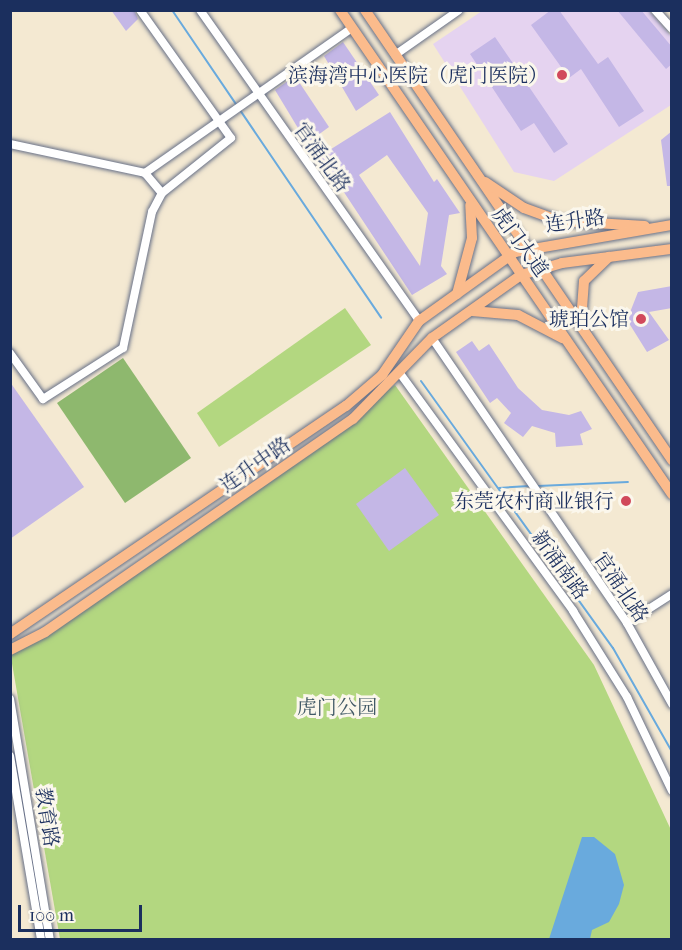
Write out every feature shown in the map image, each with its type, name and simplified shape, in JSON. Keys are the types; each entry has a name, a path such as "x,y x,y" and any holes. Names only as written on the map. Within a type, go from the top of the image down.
{"main road":[{"name":"虎门大道","path":"340,10 672,494"},
{"name":"虎门大道","path":"365,10 672,460"},
{"path":"477,177 543,216 651,228"},
{"path":"457,294 472,238 468,199"},
{"name":"连升路","path":"490,270 526,248 672,225"},
{"name":"连升路","path":"503,287 521,275 540,267 672,249"},
{"path":"584,331 578,311 584,281 609,257"},
{"name":"连升中路","path":"10,634 360,395 382,375 419,321 490,270"},
{"name":"连升中路","path":"10,650 45,632 353,419 432,338 503,287"},
{"path":"472,311 518,315 572,347"}],"street":[{"path":"10,353 43,399 123,348 152,212 162,193 230,141 223,118 140,10"},
{"name":"官涌北路","path":"200,10 253,98 419,321"},
{"path":"395,55 459,10"},
{"path":"655,10 672,29"},
{"path":"145,173 352,28"},
{"path":"10,144 145,173 162,193"},
{"name":"官涌北路","path":"432,338 627,623 669,693 672,704"},
{"name":"新涌南路","path":"399,372 573,611 627,697 672,791"},
{"path":"627,623 672,594"},
{"name":"教育路","path":"10,699 50,939"},
{"name":"教育路","path":"10,756 41,939"}],"shaded area":[{"name":"滨海湾中心医院（虎门医院）","path":"482,11 649,11 671,36 671,105 554,181 514,172 433,44"}],"green space":[{"path":"345,308 371,345 219,447 197,413"},
{"path":"123,358 191,458 125,503 57,403"},
{"name":"虎门公园","path":"395,385 594,665 671,830 671,939 60,939 10,652"}],"water":[{"path":"582,837 594,837 615,854 624,885 619,904 609,922 592,930 590,939 549,939"}],"building":[{"path":"111,10 134,10 138,19 126,31"},
{"path":"551,10 559,10 598,64 608,57 644,111 619,127 581,69 569,78 531,25"},
{"path":"617,10 641,10 672,47 672,64 666,69"},
{"path":"495,37 568,144 554,153 534,123 521,131 470,54"},
{"path":"343,42 379,95 356,111 324,56"},
{"path":"295,76 329,127 307,143 275,90"},
{"path":"390,112 434,182 437,179 460,213 449,215 441,266 447,274 412,295 320,156","holes":["387,155 428,213 420,266 359,175"]},
{"path":"672,131 672,186 667,186 661,140"},
{"name":"琥珀公馆","path":"672,286 672,308 649,312 669,340 647,352 627,320 638,292"},
{"path":"472,341 479,351 489,344 518,388 542,410 569,415 581,411 592,429 580,434 583,445 556,447 555,433 532,426 523,437 504,423 511,413 497,398 490,403 456,352"},
{"path":"10,382 84,487 10,539"},
{"path":"405,468 439,515 389,551 356,504"}],"waterway":[{"path":"172,10 381,318"},
{"path":"421,381 613,648 672,752"},
{"path":"538,486 628,482"},
{"path":"499,488 529,486"}],"place":[{"name":"滨海湾中心医院（虎门医院）","path":"562,75"},
{"name":"琥珀公馆","path":"641,319"},
{"name":"东莞农村商业银行","path":"626,501"}]}
